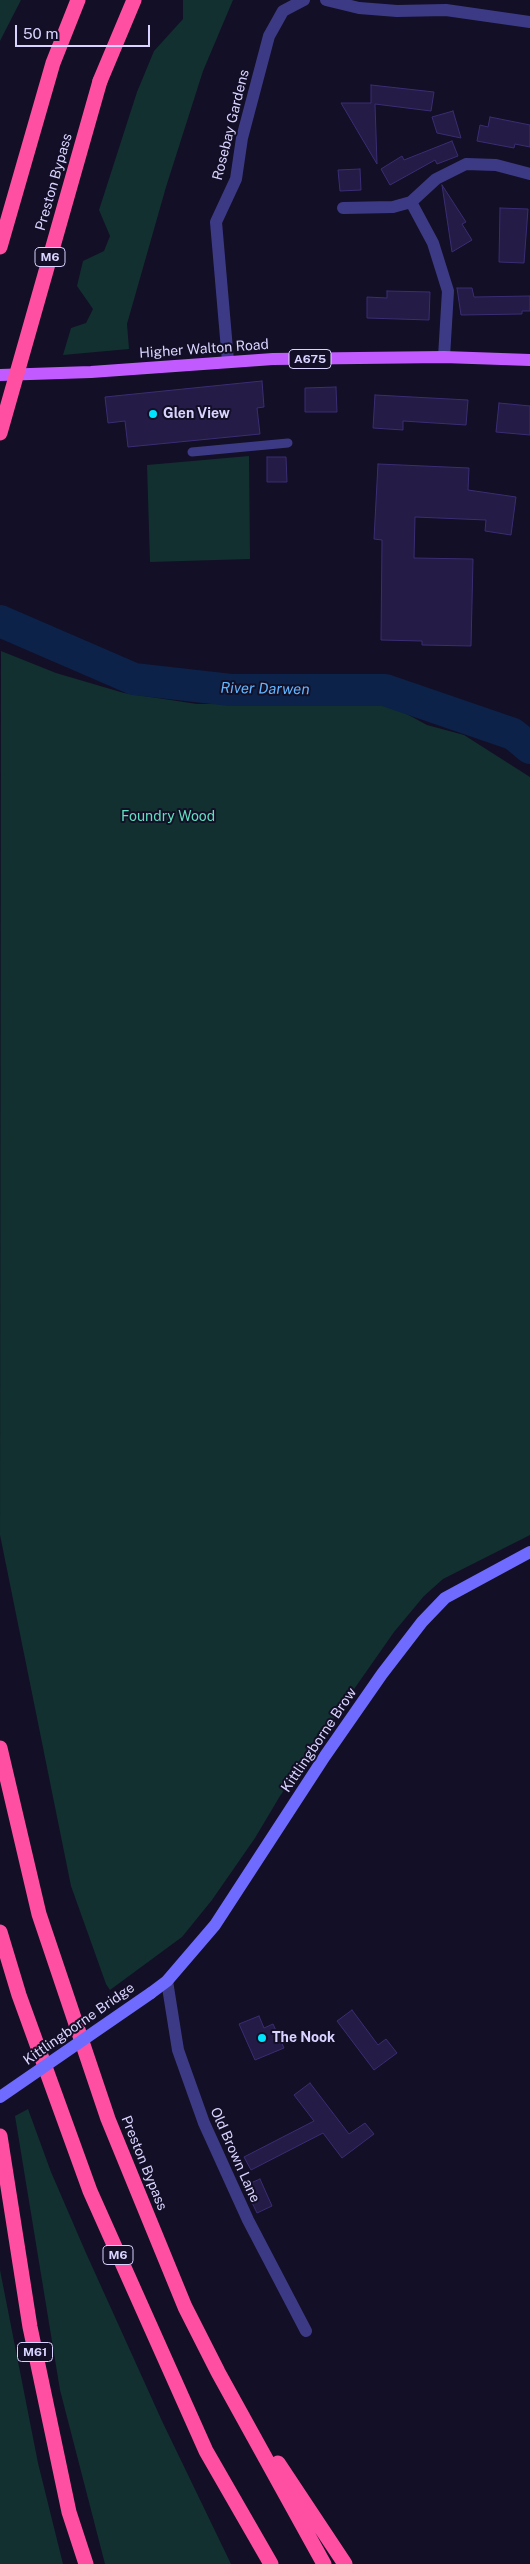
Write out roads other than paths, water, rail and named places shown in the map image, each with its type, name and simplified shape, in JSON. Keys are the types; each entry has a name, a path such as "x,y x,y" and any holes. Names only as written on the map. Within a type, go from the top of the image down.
{"highway":[{"path":"0,248 53,63 78,0"},
{"name":"Preston Bypass","path":"0,433 100,81 134,0"},
{"name":"Preston Bypass","path":"0,1748 40,1914 108,2119 185,2307 218,2372 324,2564"},
{"name":"M6","path":"0,1932 19,1995 90,2191 206,2451 271,2564"},
{"name":"M61","path":"0,2136 30,2327 69,2512 86,2564"},
{"path":"218,2372 345,2564"}],"main road":[{"name":"Higher Walton Road","path":"0,375 91,372 228,361 444,358 530,360"}],"street":[{"name":"Rosebay Gardens","path":"228,361 216,222 236,179 242,138 269,36 283,11 293,3 304,0"},
{"path":"326,0 359,8 397,11 446,10 530,22"},
{"path":"343,208 393,206 411,202 436,179 466,164 496,165 530,174"},
{"path":"411,202 433,243 448,291 444,358"},
{"name":"Kittlingborne Brow","path":"150,1992 167,1981 215,1925 325,1756 382,1674 422,1622 445,1598 530,1552"},
{"name":"Old Brown Lane","path":"167,1981 178,2050 204,2123 252,2228 306,2330"},
{"name":"Kittlingborne Bridge","path":"0,2097 150,1992"}],"lane":[{"path":"192,452 288,442"}],"waterway":[{"name":"River Darwen","path":"0,621 134,679 231,690 385,690 513,734 530,748"}],"place":[{"name":"Glen View","path":"153,414"},
{"name":"The Nook","path":"262,2038"}],"park label":[{"name":"Foundry Wood","path":"168,817"}]}
